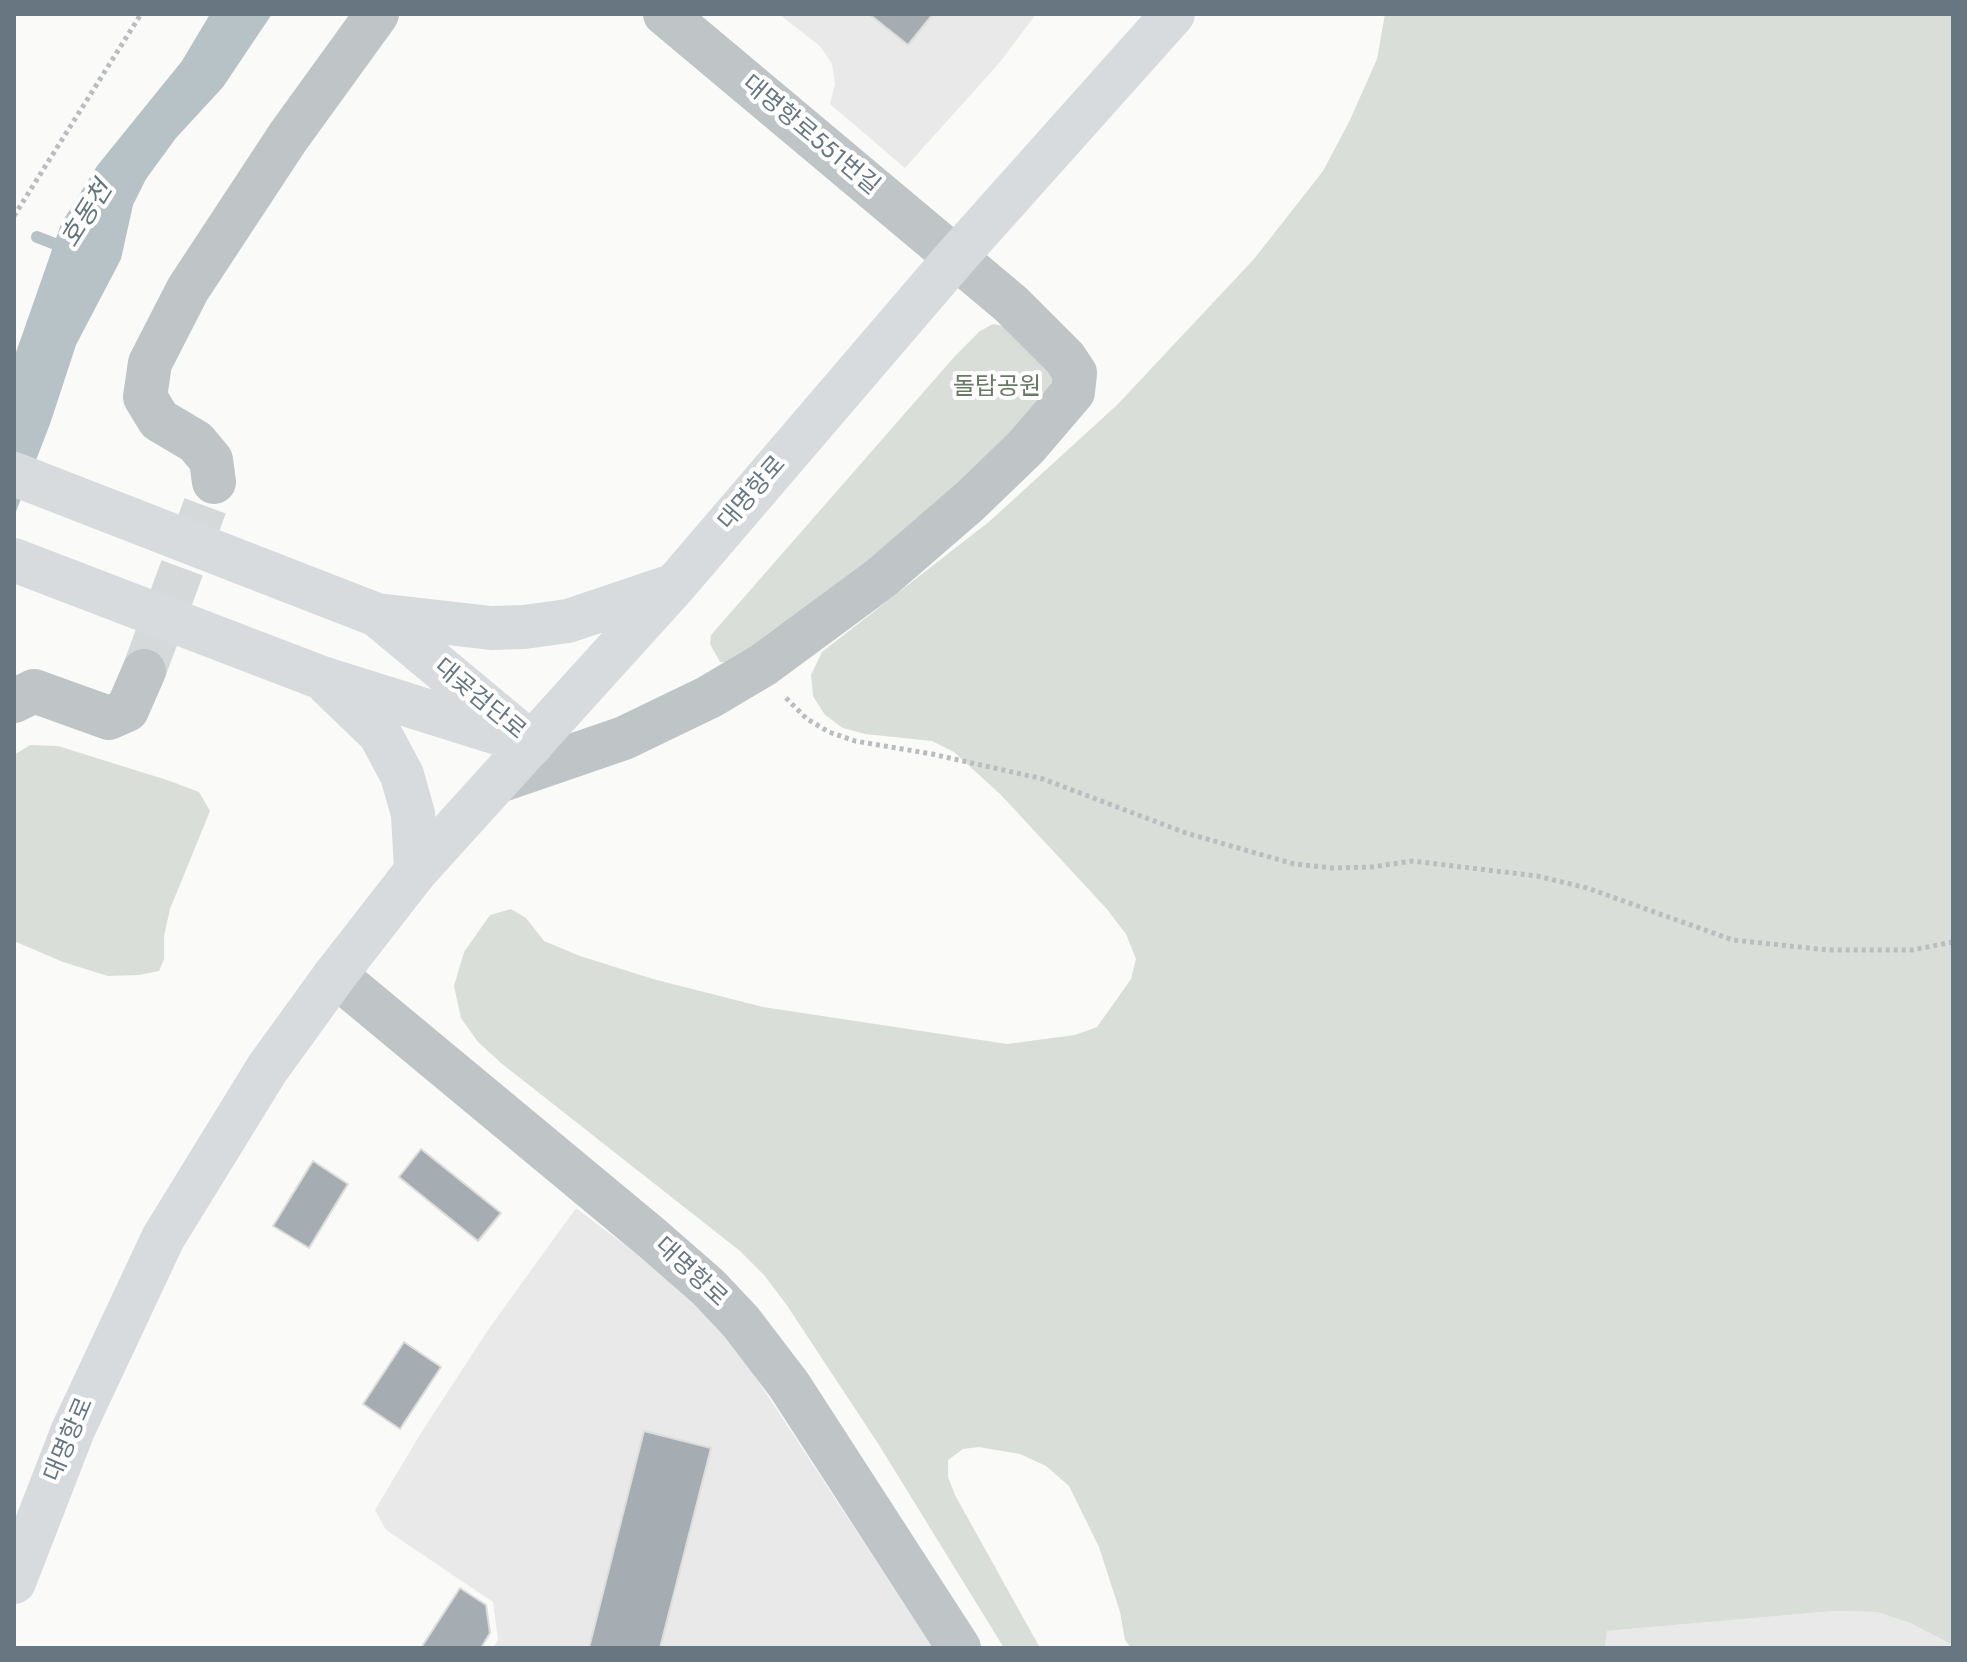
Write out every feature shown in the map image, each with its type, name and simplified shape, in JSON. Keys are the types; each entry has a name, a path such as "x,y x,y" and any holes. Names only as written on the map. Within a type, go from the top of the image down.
{"main road":[{"name":"대명항로","path":"14,1582 73,1430 163,1238 267,1069 335,975 416,871 675,585 955,258 1173,14"},
{"name":"대곶검단로","path":"14,474 377,615 532,744"},
{"name":"대곶검단로","path":"14,560 322,678 532,744"},
{"path":"377,615 491,628 524,627 568,621 675,585"},
{"path":"322,678 380,734 402,775 413,814 416,871"}],"street":[{"path":"214,482 211,460 196,442 159,420 145,397 150,363 188,289 288,137 377,14"},
{"name":"대명항로551번길","path":"499,781 624,738 709,697 763,665 881,578 970,501 1026,447 1073,392 1075,373 1065,358 1011,304 665,14"},
{"path":"14,701 34,691 109,718 127,710 144,671"},
{"name":"대명항로","path":"335,975 653,1239 708,1287 741,1322 789,1385 959,1648"}],"path":[{"path":"14,216 141,14"},
{"path":"763,665 791,705 829,732 855,741 932,754 1043,779 1186,833 1294,864 1333,868 1372,867 1412,861 1537,876 1587,888 1733,940 1828,950 1912,950 1953,942"}],"shaded area":[{"path":"779,14 1036,14 1000,62 905,168 830,104 835,84 832,64 820,46"},
{"path":"576,1208 679,1286 732,1341 933,1648 493,1648 498,1640 493,1602 386,1530 375,1510 488,1330"},
{"path":"1834,1611 1877,1612 1910,1623 1953,1645 1953,1648 1605,1648 1607,1631"}],"green space":[{"path":"1385,14 1953,14 1953,1645 1910,1623 1877,1612 1834,1611 1607,1631 1605,1648 1131,1648 1125,1640 1120,1612 1099,1547 1069,1486 1046,1466 1020,1454 979,1447 963,1449 948,1460 948,1477 1040,1648 1004,1648 879,1445 764,1275 740,1251 501,1063 478,1042 461,1018 454,986 464,952 490,915 511,909 526,918 544,941 580,956 653,979 763,1007 1007,1044 1075,1035 1097,1027 1131,979 1136,959 1126,934 1106,908 1001,795 954,752 932,741 865,734 843,728 825,715 813,696 811,675 822,652 990,521 1118,404 1254,259 1323,171 1377,59"},
{"name":"돌탑공원","path":"993,324 1004,326 1059,374 975,483 732,663 720,662 710,644 711,635 955,356 980,331"},
{"path":"30,745 58,746 170,781 199,792 210,811 170,909 164,936 164,959 159,971 108,976 63,962 14,941 14,755"}],"water":[{"name":"호동천","path":"210,14 272,14 223,87 176,138 146,179 133,205 121,259 76,345 14,517 14,358 61,224 97,166 182,61"}],"building":[{"path":"869,14 933,14 908,45"},
{"path":"421,1149 501,1213 478,1241 399,1177"},
{"path":"313,1161 348,1184 309,1248 273,1226"},
{"path":"404,1342 441,1367 400,1429 363,1404"},
{"path":"644,1431 711,1448 660,1648 589,1648"},
{"path":"460,1588 486,1605 490,1633 481,1648 421,1648"}],"waterway":[{"name":"호동천","path":"37,237 68,249"}],"tunnel":[{"path":"144,671 214,482"}]}
